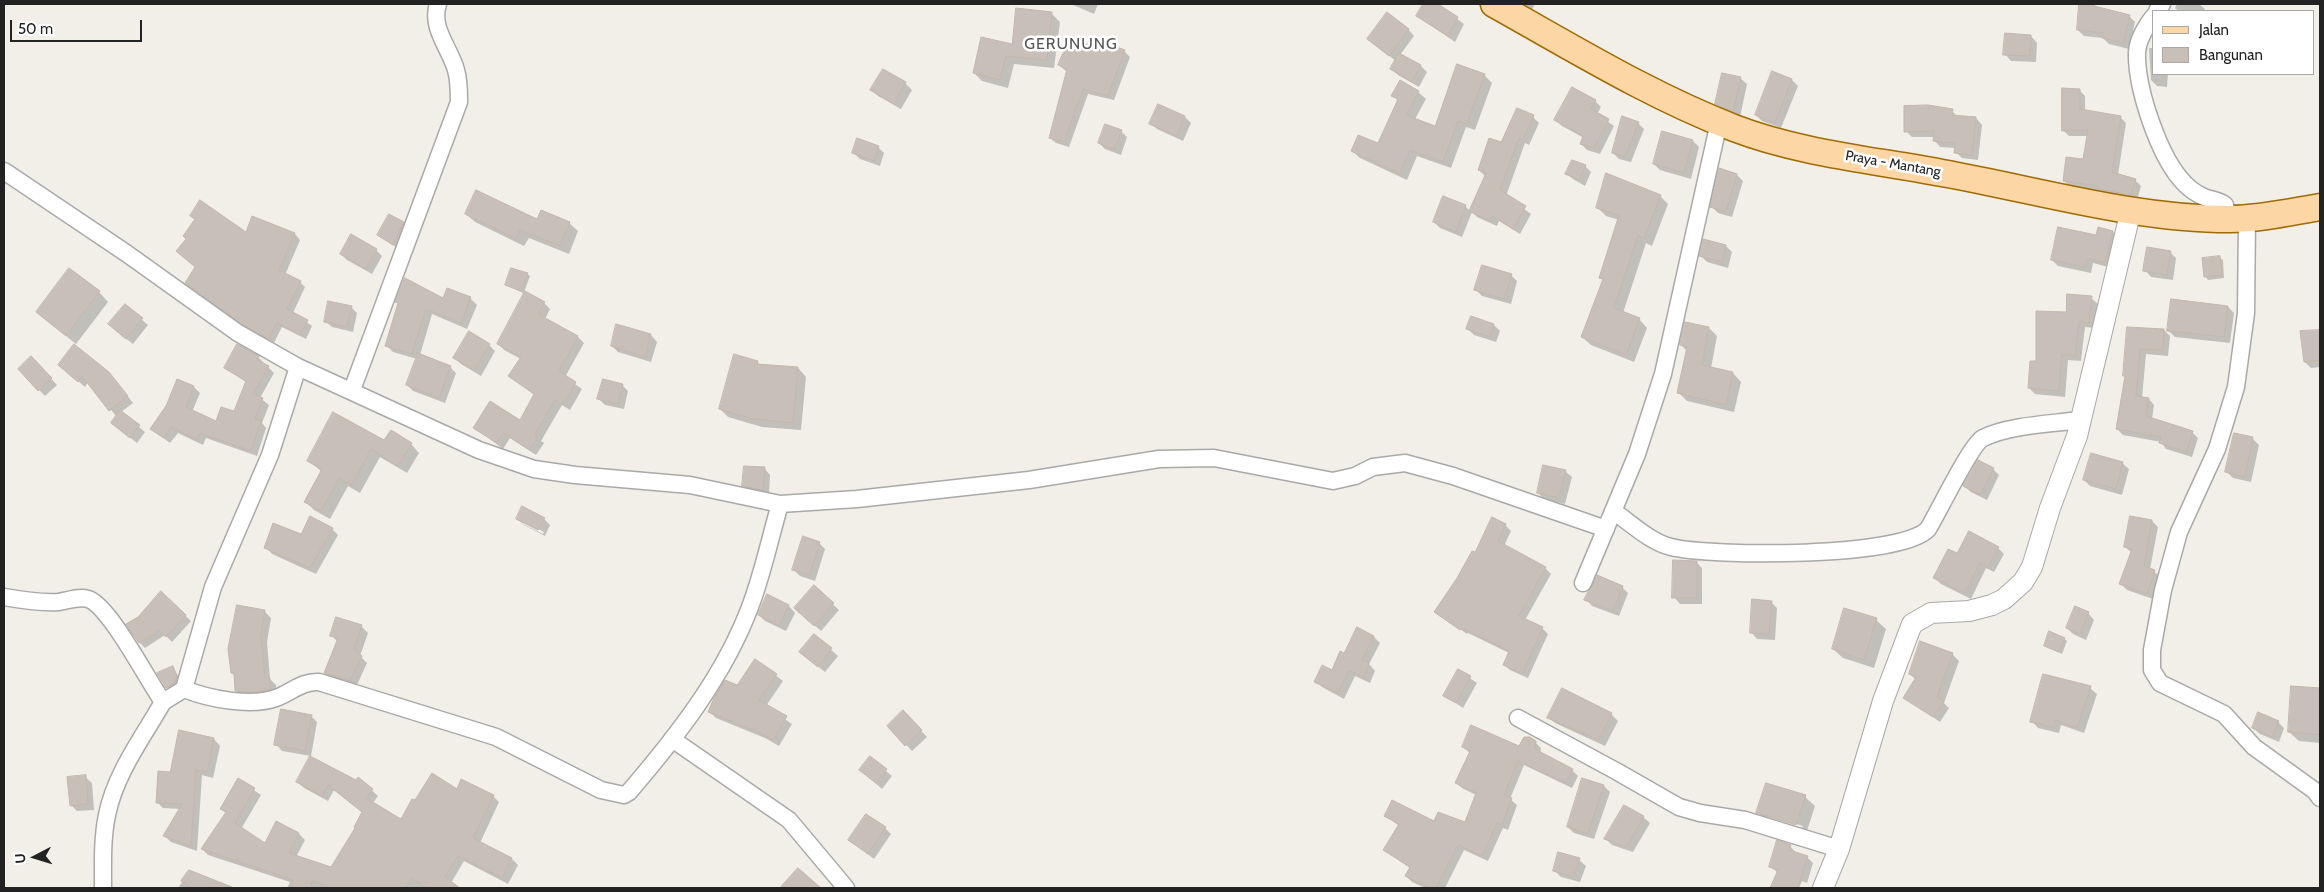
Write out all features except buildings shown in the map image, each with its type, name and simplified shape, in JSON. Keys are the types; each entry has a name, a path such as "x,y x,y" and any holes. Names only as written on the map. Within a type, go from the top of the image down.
{"main road":[{"name":"Praya - Mantang","path":"1494,4 1658,95 1719,122 1779,143 2131,210 2176,216 2237,219 2320,207"}],"street":[{"path":"352,390 459,102 456,68 443,43 436,20 438,4"},
{"path":"2152,19 2140,38 2137,51 2140,81 2160,149 2168,163 2185,184 2203,197 2225,206 2237,219 2246,313 2236,387 2217,449 2179,532 2162,599 2152,650 2152,670 2160,683 2224,714 2254,747 2315,790 2320,798"},
{"path":"1583,583 1637,454 1663,374 1719,122"},
{"path":"4,171 126,253 238,333 298,367 352,390 479,450 534,468 575,475 690,485 780,504 857,499 1029,480 1159,458 1214,458 1332,481 1355,476 1373,468 1405,463 1453,476 1606,529"},
{"path":"1823,888 1839,849 1883,700 1912,624 1931,613 1969,611 1992,605 2004,599 2023,582 2032,567 2050,508 2077,436 2131,210"},
{"path":"103,888 104,839 107,814 121,775 163,702 184,689 213,587 270,455 298,367"},
{"path":"1613,511 1662,544 1673,548 1790,554 1834,552 1905,541 1923,534 1928,529 1967,456 1982,439 2010,430 2080,420"},
{"path":"184,689 210,698 228,701 264,700 278,697 302,684 319,682 496,737 601,790 624,795 630,792 672,739 708,689 742,626 751,605 780,504"},
{"path":"4,597 31,602 90,599 101,608 114,626 163,702"},
{"path":"1518,718 1616,770 1679,807 1700,814 1745,820 1839,849"},
{"path":"672,739 789,820 846,888"}],"district":[{"name":"GERUNUNG","path":"1071,44"}]}
